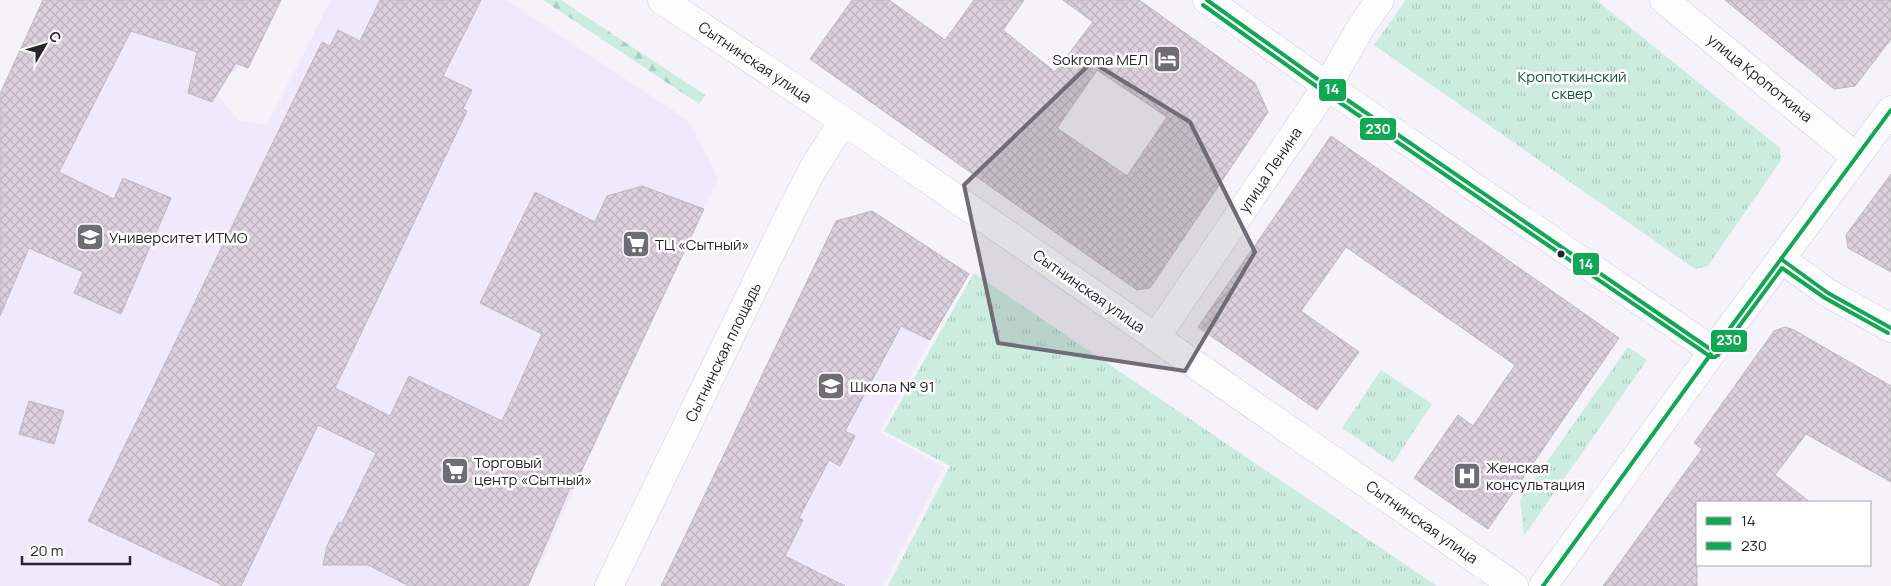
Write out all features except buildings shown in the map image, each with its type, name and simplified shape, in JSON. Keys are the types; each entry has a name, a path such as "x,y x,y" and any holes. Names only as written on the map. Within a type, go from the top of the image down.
{"street":[{"name":"Сытнинская улица","path":"662,0 842,121 1514,586"},
{"path":"1206,0 1327,86 1713,352"},
{"name":"улица Ленина","path":"1156,337 1327,86 1361,27 1380,0"},
{"name":"улица Кропоткина","path":"1664,0 1856,157"},
{"path":"1543,586 1891,110"},
{"name":"Сытнинская площадь","path":"609,586 794,205 842,121"},
{"path":"1782,259 1828,293 1891,328"}],"highlighted area":[{"path":"1092,62 1190,122 1255,252 1185,371 998,343 964,185"}],"shaded area":[{"path":"43,0 281,0 248,68 243,66 228,75 217,94 238,120 267,125 331,0 507,0 689,121 718,178 601,429 540,566 528,561 516,586 0,586 0,94"},
{"name":"Школа № 91","path":"872,211 969,274 930,340 880,432 944,467 883,586 845,586 785,556 701,504 836,221"}],"green space":[{"path":"543,0 561,0 705,95 699,104"},
{"name":"Кропоткинский сквер","path":"1406,0 1596,0 1780,148 1781,160 1708,266 1695,269 1374,45"},
{"path":"974,273 1437,586 888,586 950,466 884,431"},
{"path":"1628,347 1647,360 1524,536 1520,500"},
{"path":"1381,370 1432,404 1393,463 1342,428"}],"transit line":[{"name":"14","path":"1207,0 1327,86 1713,351"},
{"name":"230","path":"1203,5 1323,91 1711,357 1718,355 1782,268 1825,298 1888,333"},
{"name":"14","path":"1543,586 1891,110"},
{"name":"14","path":"1781,259 1828,293 1891,328"}],"place":[{"name":"Sokroma МЕЛ","path":"1167,59"},
{"name":"Университет ИТМО","path":"90,237"},
{"name":"ТЦ «Сытный»","path":"636,244"},
{"name":"Школа № 91","path":"831,386"},
{"name":"Торговый центр «Сытный»","path":"455,471"},
{"name":"Женская консультация","path":"1467,476"}]}
